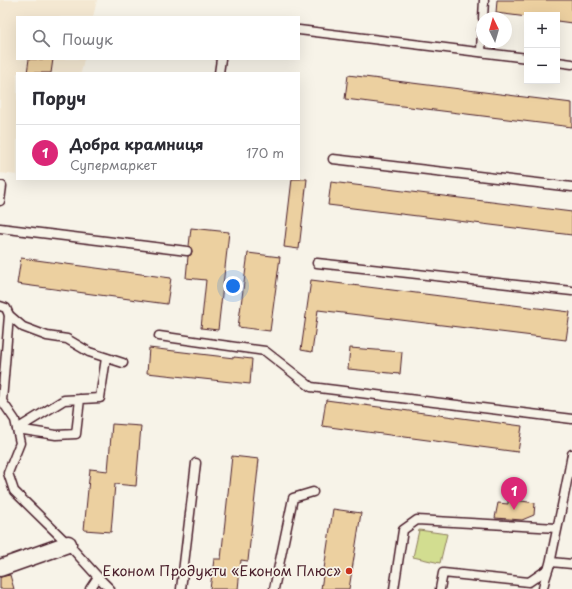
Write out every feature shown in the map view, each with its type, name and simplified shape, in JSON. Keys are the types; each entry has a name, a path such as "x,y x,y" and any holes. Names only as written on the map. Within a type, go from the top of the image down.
{"street":[{"path":"0,568 68,544"}],"lane":[{"path":"483,12 484,0"},
{"path":"300,30 524,58"},
{"path":"481,48 481,52"},
{"path":"219,72 221,60"},
{"path":"560,62 572,64"},
{"path":"333,159 572,186"},
{"path":"0,186 2,186 0,201"},
{"path":"0,228 187,251"},
{"path":"317,263 572,291"},
{"path":"0,306 6,308 9,316 2,401 15,420 20,443 8,473 14,491 68,544 110,589"},
{"path":"9,316 23,327 47,336 67,339 89,352 123,363"},
{"path":"159,336 265,351 311,387 572,419"},
{"path":"18,429 64,400 100,398 106,358"},
{"path":"18,429 56,435 76,434 80,399"},
{"path":"542,589 557,528 569,490 572,454"},
{"path":"181,589 196,463"},
{"path":"274,589 294,498 314,492"},
{"path":"394,589 403,530 416,520 557,528"},
{"path":"440,589 443,573 529,582 549,565 572,564"},
{"path":"90,589 98,577"}],"shaded area":[{"path":"0,0 97,0 93,16 16,16 16,60 84,60 81,72 16,72 16,175 0,173"}],"green space":[{"path":"419,530 447,534 440,563 413,557"}],"building":[{"path":"497,0 572,0 572,23 560,21 560,12 524,12 524,17 512,15 512,12 496,12"},
{"path":"29,60 53,60 51,72 27,72"},
{"path":"348,75 572,103 572,127 345,99"},
{"path":"307,179 299,249 284,247 292,180"},
{"path":"331,182 572,212 572,235 328,205"},
{"path":"191,228 229,232 218,330 201,328 206,280 186,278 188,256 191,255 192,251 189,246"},
{"path":"248,253 280,257 270,331 238,327"},
{"path":"21,258 171,278 167,304 17,284"},
{"path":"311,280 570,312 566,340 318,310 312,352 301,350"},
{"path":"149,348 252,359 250,384 147,373"},
{"path":"350,348 402,352 400,374 348,369"},
{"path":"326,400 522,426 518,452 322,426"},
{"path":"112,424 141,426 136,486 115,484 111,532 84,530 90,469 108,471"},
{"path":"232,456 259,459 248,561 241,560 238,589 210,589 214,559 221,559"},
{"path":"508,499 535,503 534,515 522,520 495,518 498,503 508,504"},
{"path":"333,509 361,513 349,589 321,589"},
{"path":"10,575 14,589 0,589 0,577"}],"place":[{"name":"Добра крамниця","path":"514,510"},
{"name":"Економ Продукти «Економ Плюс»","path":"349,571"}]}
